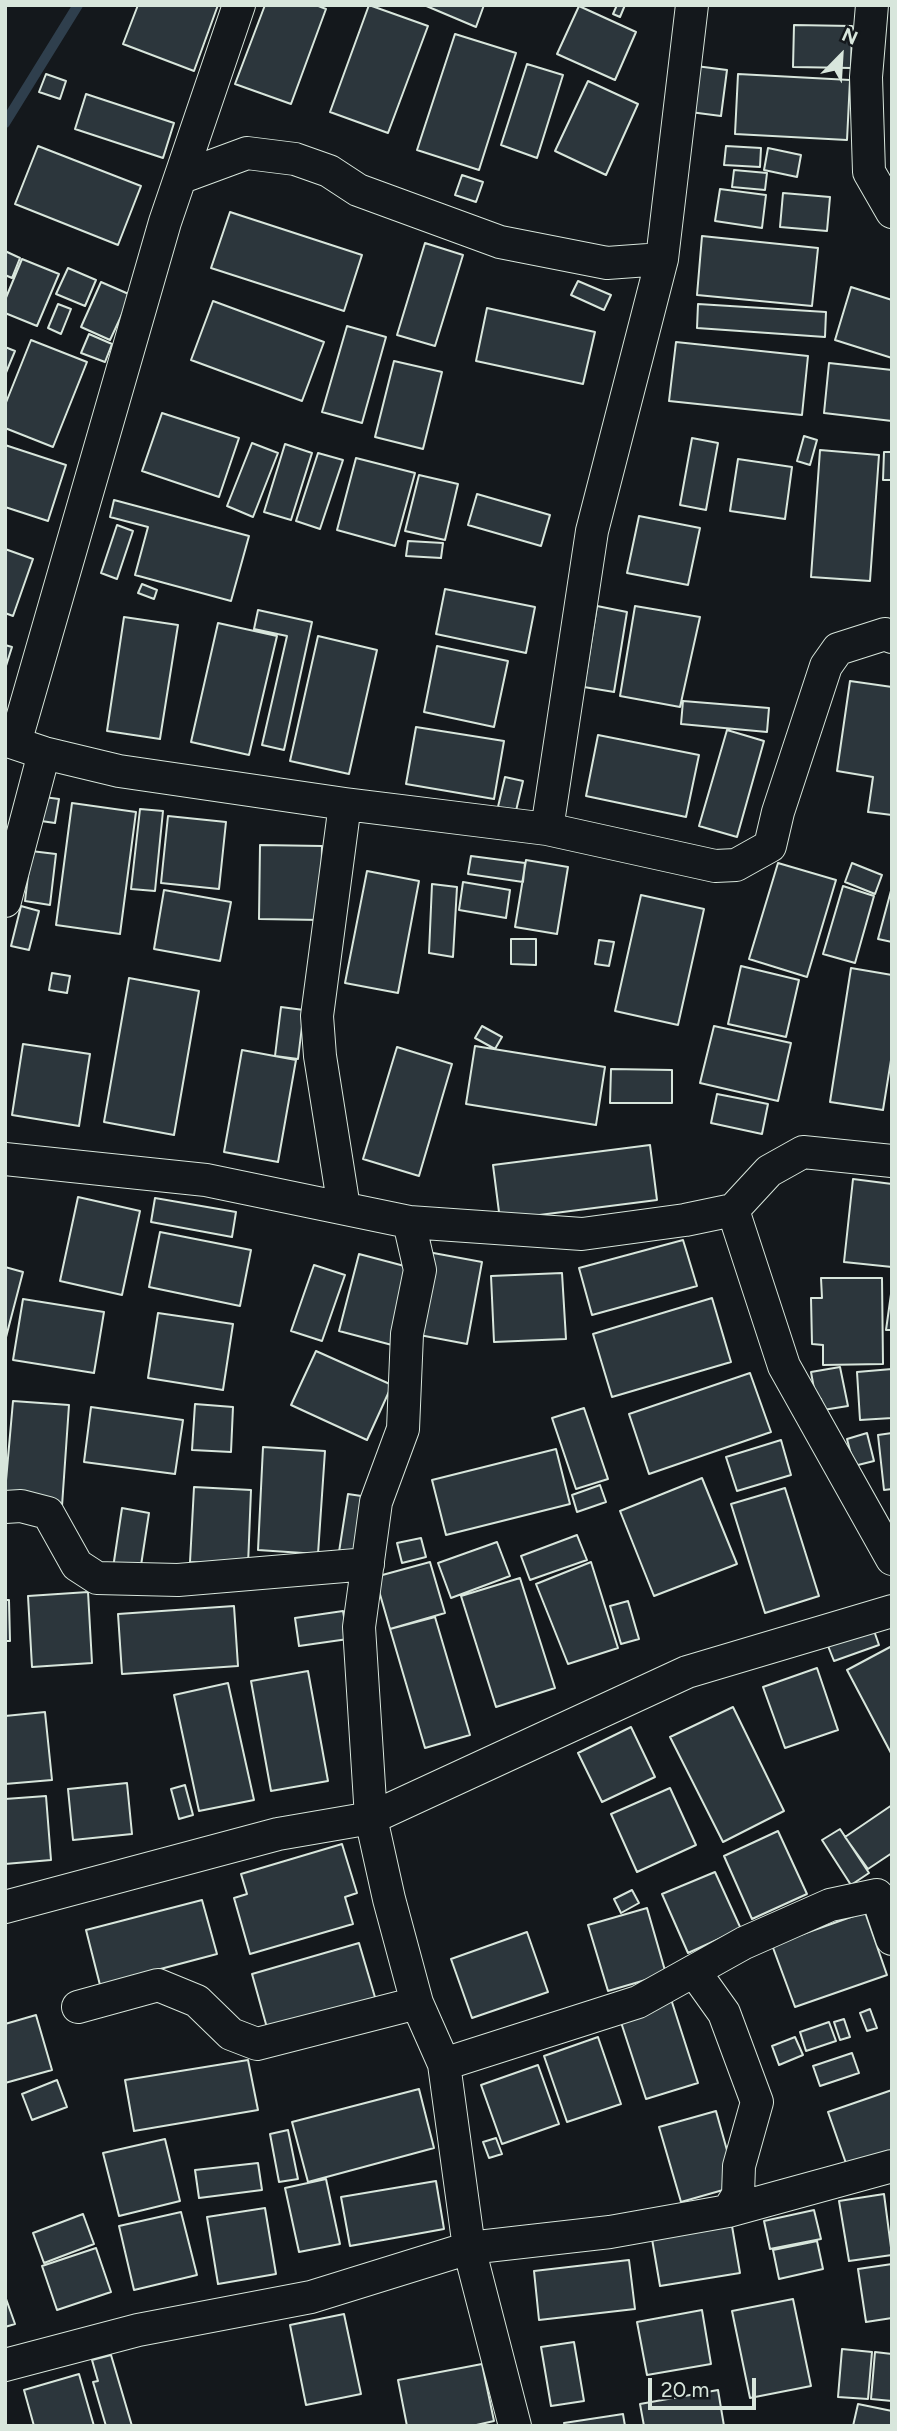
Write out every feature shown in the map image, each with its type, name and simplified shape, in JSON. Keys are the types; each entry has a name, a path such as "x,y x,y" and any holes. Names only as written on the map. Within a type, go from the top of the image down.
{"street":[{"path":"239,5 165,222 10,742 118,771 345,804 547,829 715,866 736,865 770,846 778,811 825,666 838,649 885,634 892,637"},
{"path":"547,829 592,531 662,259 692,5"},
{"path":"872,5 866,77 869,172 892,212"},
{"path":"182,177 247,153 295,159 329,171 358,190 500,242 607,263 662,259"},
{"path":"5,901 44,753"},
{"path":"345,804 317,1016 320,1056 345,1209"},
{"path":"5,1159 206,1180 409,1222 582,1234 685,1220 733,1210 769,1171 803,1152 892,1161"},
{"path":"733,1210 784,1366 892,1559"},
{"path":"409,1222 420,1270 407,1334 403,1430 376,1502 359,1627 371,1818 417,2003 444,2064 470,2248 515,2426"},
{"path":"5,1507 21,1506 48,1513 77,1565 97,1578 178,1580 368,1564"},
{"path":"5,1907 278,1834 371,1818 687,1672 892,1611"},
{"path":"444,2064 638,2002 744,1943 830,1905 877,1895 892,1938"},
{"path":"694,1971 724,2013 757,2102 739,2166 738,2195 728,2211"},
{"path":"78,2007 158,1985 197,2001 231,2034 257,2044 289,2038 417,2003"},
{"path":"5,2365 138,2330 311,2297 470,2248 610,2232 728,2211 892,2166"}],"building":[{"path":"138,5 218,5 194,71 123,44"},
{"path":"265,5 316,5 326,9 291,104 235,84"},
{"path":"369,5 428,26 388,133 330,112"},
{"path":"424,5 484,5 476,27"},
{"path":"617,5 625,5 620,17 613,14"},
{"path":"579,6 636,32 615,80 557,54"},
{"path":"794,25 852,26 851,68 793,67"},
{"path":"455,34 516,53 479,170 417,150"},
{"path":"527,64 563,75 537,158 501,145"},
{"path":"696,66 727,70 721,116 690,112"},
{"path":"46,74 66,81 60,99 39,92"},
{"path":"738,74 850,80 847,140 735,134"},
{"path":"588,81 638,104 606,175 555,151"},
{"path":"86,94 174,123 163,158 75,129"},
{"path":"38,146 141,186 118,245 15,204"},
{"path":"726,146 761,148 760,167 724,165"},
{"path":"768,148 801,155 797,177 764,170"},
{"path":"734,170 767,173 765,190 732,187"},
{"path":"462,175 483,182 476,202 455,195"},
{"path":"720,189 766,195 762,228 715,221"},
{"path":"783,193 830,197 827,231 780,227"},
{"path":"230,212 362,255 344,311 211,268"},
{"path":"702,236 818,248 812,306 697,295"},
{"path":"425,243 463,255 435,346 397,335"},
{"path":"5,251 20,258 12,278 5,275"},
{"path":"22,259 59,274 37,326 5,313 5,300"},
{"path":"68,268 96,280 85,306 56,294"},
{"path":"578,281 611,295 604,310 571,295"},
{"path":"101,282 131,295 110,340 81,327"},
{"path":"851,287 892,300 892,358 835,340"},
{"path":"213,301 324,342 302,401 191,360"},
{"path":"58,304 71,309 61,334 48,328"},
{"path":"698,304 826,312 825,337 697,328"},
{"path":"487,308 595,332 583,384 476,361"},
{"path":"347,326 386,337 362,423 322,412"},
{"path":"89,334 112,344 105,362 81,353"},
{"path":"31,340 87,362 53,447 5,428 5,405"},
{"path":"676,342 808,356 802,415 669,401"},
{"path":"5,347 15,351 5,375"},
{"path":"394,361 442,372 423,449 375,437"},
{"path":"829,363 892,370 892,421 824,413"},
{"path":"162,413 239,438 219,497 142,471"},
{"path":"804,436 817,440 810,465 797,461"},
{"path":"692,438 718,443 706,510 680,505"},
{"path":"252,443 278,453 253,517 227,506"},
{"path":"285,444 312,453 291,520 264,512"},
{"path":"5,445 66,465 48,521 5,507"},
{"path":"820,450 879,455 870,581 811,577"},
{"path":"884,452 892,452 892,480 883,480"},
{"path":"318,453 343,460 320,529 296,521"},
{"path":"356,458 415,473 395,546 337,530"},
{"path":"738,459 792,467 785,519 730,511"},
{"path":"419,475 458,484 445,540 405,531"},
{"path":"477,494 550,515 541,546 468,525"},
{"path":"114,500 249,536 231,601 135,575 148,527 110,517"},
{"path":"639,516 700,528 688,585 627,573"},
{"path":"117,525 133,531 117,579 101,573"},
{"path":"408,541 443,543 441,558 406,556"},
{"path":"5,549 33,559 13,616 5,613"},
{"path":"142,584 157,590 154,599 138,593"},
{"path":"445,589 535,607 526,653 436,634"},
{"path":"597,606 627,612 614,692 584,687"},
{"path":"635,606 700,617 680,707 620,696"},
{"path":"258,610 312,622 284,750 262,745 287,636 254,629"},
{"path":"124,617 178,625 160,739 107,731"},
{"path":"218,623 277,636 249,755 191,742"},
{"path":"318,636 377,650 349,774 290,761"},
{"path":"5,645 12,647 5,669"},
{"path":"437,646 508,661 494,727 424,712"},
{"path":"850,681 892,687 892,815 868,812 873,777 837,771"},
{"path":"683,701 769,708 767,732 681,724"},
{"path":"416,727 504,741 494,799 406,784"},
{"path":"727,730 764,741 737,837 699,826"},
{"path":"598,735 699,755 686,817 586,796"},
{"path":"505,777 523,781 515,815 497,811"},
{"path":"44,797 59,799 55,823 41,821"},
{"path":"72,803 136,812 120,934 56,925"},
{"path":"140,809 163,811 155,891 131,889"},
{"path":"168,816 226,822 219,889 161,883"},
{"path":"260,845 322,846 321,920 259,919"},
{"path":"31,851 56,854 50,905 25,901"},
{"path":"471,856 525,863 523,882 468,874"},
{"path":"526,860 568,867 557,934 515,927"},
{"path":"778,863 836,880 807,977 749,959"},
{"path":"852,863 882,875 875,894 845,882"},
{"path":"367,871 419,881 398,993 345,983"},
{"path":"463,882 510,890 506,918 459,910"},
{"path":"432,884 457,887 453,957 429,953"},
{"path":"843,886 874,896 855,963 823,954"},
{"path":"892,887 892,942 878,939"},
{"path":"164,890 231,902 220,961 154,949"},
{"path":"641,895 704,909 678,1025 615,1011"},
{"path":"21,906 39,911 29,950 11,946"},
{"path":"511,939 536,939 536,965 511,964"},
{"path":"599,940 614,942 609,966 595,964"},
{"path":"741,966 799,980 786,1037 728,1024"},
{"path":"851,968 892,975 892,1054 883,1110 830,1102"},
{"path":"52,973 70,976 67,993 49,990"},
{"path":"129,978 199,991 174,1135 104,1122"},
{"path":"281,1007 304,1010 298,1059 275,1056"},
{"path":"482,1026 502,1037 495,1049 475,1038"},
{"path":"714,1026 791,1043 778,1101 700,1083"},
{"path":"23,1044 90,1054 79,1126 12,1115"},
{"path":"475,1046 605,1067 596,1125 466,1104"},
{"path":"397,1047 452,1064 419,1176 363,1159"},
{"path":"242,1050 296,1060 278,1162 224,1152"},
{"path":"611,1069 672,1070 672,1103 610,1103"},
{"path":"717,1094 768,1104 762,1134 711,1123"},
{"path":"650,1145 657,1200 500,1220 493,1165"},
{"path":"853,1179 892,1184 892,1267 844,1262"},
{"path":"78,1197 140,1211 122,1295 60,1281"},
{"path":"155,1198 236,1212 232,1237 151,1222"},
{"path":"160,1232 251,1250 240,1306 149,1287"},
{"path":"683,1240 697,1286 592,1315 579,1268"},
{"path":"428,1252 482,1262 467,1344 414,1334"},
{"path":"359,1254 412,1268 392,1345 339,1331"},
{"path":"314,1265 345,1275 322,1341 291,1331"},
{"path":"5,1267 23,1272 5,1341"},
{"path":"562,1273 566,1339 494,1342 491,1276"},
{"path":"821,1278 882,1278 883,1364 823,1365 823,1345 812,1344 811,1298 822,1298"},
{"path":"892,1287 892,1330 886,1330"},
{"path":"712,1298 731,1362 612,1397 593,1334"},
{"path":"23,1299 104,1312 94,1373 13,1360"},
{"path":"158,1313 233,1324 223,1390 148,1378"},
{"path":"316,1351 392,1385 367,1440 291,1405"},
{"path":"840,1367 848,1406 823,1410 821,1399 816,1400 811,1372"},
{"path":"892,1369 892,1418 860,1420 857,1372"},
{"path":"750,1373 771,1432 649,1474 629,1414"},
{"path":"13,1401 69,1405 62,1506 5,1492"},
{"path":"195,1404 233,1407 231,1452 192,1450"},
{"path":"91,1407 183,1420 175,1474 84,1462"},
{"path":"584,1408 608,1479 576,1489 552,1418"},
{"path":"867,1433 874,1461 854,1466 847,1439"},
{"path":"892,1433 892,1489 884,1490 878,1435"},
{"path":"781,1440 791,1475 737,1491 726,1457"},
{"path":"263,1447 325,1451 318,1554 258,1550"},
{"path":"556,1449 570,1504 446,1535 432,1480"},
{"path":"702,1478 737,1564 654,1596 620,1511"},
{"path":"600,1485 606,1502 577,1512 572,1495"},
{"path":"194,1487 251,1490 248,1565 190,1562"},
{"path":"785,1488 819,1596 765,1613 731,1504"},
{"path":"348,1494 368,1497 359,1555 339,1552"},
{"path":"122,1508 149,1513 140,1572 113,1568"},
{"path":"577,1535 587,1560 530,1580 521,1556"},
{"path":"421,1538 426,1557 402,1563 397,1543"},
{"path":"497,1542 510,1576 451,1598 438,1563"},
{"path":"430,1562 445,1613 390,1629 375,1577"},
{"path":"591,1562 618,1648 568,1664 536,1584"},
{"path":"520,1578 555,1688 496,1707 461,1596"},
{"path":"88,1592 92,1663 32,1667 28,1596"},
{"path":"5,1600 9,1600 10,1641 5,1641"},
{"path":"628,1601 639,1639 621,1644 610,1606"},
{"path":"234,1606 238,1666 122,1674 118,1614"},
{"path":"343,1611 348,1639 299,1646 295,1618"},
{"path":"435,1617 470,1735 425,1748 390,1629"},
{"path":"872,1625 879,1645 834,1661 826,1641"},
{"path":"892,1646 892,1755 847,1670"},
{"path":"817,1668 838,1730 785,1748 763,1687"},
{"path":"308,1671 328,1781 271,1791 251,1681"},
{"path":"228,1683 254,1800 199,1811 174,1695"},
{"path":"733,1707 784,1811 723,1842 670,1737"},
{"path":"45,1712 52,1780 5,1784 5,1716"},
{"path":"631,1727 655,1777 602,1802 578,1753"},
{"path":"127,1783 132,1834 73,1840 68,1789"},
{"path":"185,1785 193,1815 179,1819 171,1789"},
{"path":"670,1788 696,1845 637,1872 611,1814"},
{"path":"46,1796 51,1860 5,1864 5,1799"},
{"path":"892,1805 892,1853 868,1869 845,1837"},
{"path":"840,1829 869,1873 851,1885 822,1840"},
{"path":"778,1831 807,1894 752,1919 724,1856"},
{"path":"342,1844 357,1893 345,1897 353,1924 250,1954 234,1898 247,1894 241,1874"},
{"path":"715,1872 741,1929 688,1953 662,1894"},
{"path":"632,1890 639,1903 621,1913 614,1899"},
{"path":"202,1900 217,1954 100,1985 86,1930"},
{"path":"647,1908 666,1974 608,1991 588,1925"},
{"path":"865,1912 887,1975 795,2007 772,1945"},
{"path":"527,1932 548,1992 472,2018 451,1959"},
{"path":"359,1943 377,2004 269,2035 252,1974"},
{"path":"670,1996 698,2083 646,2099 618,2013"},
{"path":"870,2009 877,2028 867,2031 860,2013"},
{"path":"36,2015 52,2070 5,2083 5,2024"},
{"path":"844,2019 850,2037 840,2040 834,2022"},
{"path":"829,2022 836,2041 806,2051 800,2032"},
{"path":"598,2037 621,2104 567,2122 544,2056"},
{"path":"795,2037 803,2055 779,2065 772,2046"},
{"path":"852,2053 859,2073 820,2086 813,2066"},
{"path":"248,2060 258,2110 134,2131 125,2080"},
{"path":"538,2065 559,2124 502,2144 481,2085"},
{"path":"57,2080 67,2107 32,2120 22,2094"},
{"path":"419,2089 434,2148 308,2182 292,2122"},
{"path":"892,2090 892,2154 848,2169 828,2112"},
{"path":"716,2111 737,2186 681,2202 659,2127"},
{"path":"288,2130 298,2179 279,2182 270,2134"},
{"path":"496,2138 502,2154 489,2158 483,2142"},
{"path":"165,2139 180,2201 119,2216 103,2153"},
{"path":"258,2163 262,2190 199,2198 195,2170"},
{"path":"326,2179 340,2244 299,2252 285,2188"},
{"path":"436,2181 444,2229 350,2246 341,2197"},
{"path":"884,2194 892,2255 849,2261 839,2201"},
{"path":"265,2208 276,2274 218,2284 207,2217"},
{"path":"814,2210 821,2239 770,2249 764,2221"},
{"path":"181,2212 197,2275 134,2290 119,2226"},
{"path":"83,2214 94,2244 44,2263 33,2233"},
{"path":"732,2226 740,2273 660,2286 652,2239"},
{"path":"817,2241 823,2269 779,2279 773,2250"},
{"path":"96,2248 111,2292 57,2310 42,2266"},
{"path":"629,2260 635,2309 539,2320 534,2271"},
{"path":"892,2264 892,2318 866,2322 858,2269"},
{"path":"5,2296 15,2324 5,2327"},
{"path":"793,2299 811,2386 750,2398 732,2311"},
{"path":"702,2310 711,2364 647,2375 637,2322"},
{"path":"344,2314 361,2394 306,2405 290,2325"},
{"path":"574,2342 584,2401 551,2406 541,2347"},
{"path":"842,2349 872,2352 868,2399 838,2397"},
{"path":"875,2352 892,2354 892,2401 871,2399"},
{"path":"111,2355 132,2426 106,2426 93,2382 98,2381 92,2360"},
{"path":"482,2364 494,2421 472,2426 407,2426 398,2380"},
{"path":"79,2374 94,2426 34,2426 24,2390"},
{"path":"718,2390 724,2426 644,2426 640,2404"},
{"path":"858,2404 892,2411 892,2426 853,2426"},
{"path":"623,2414 625,2426 565,2426 564,2423"}],"waterway":[{"path":"5,123 78,5"}]}
